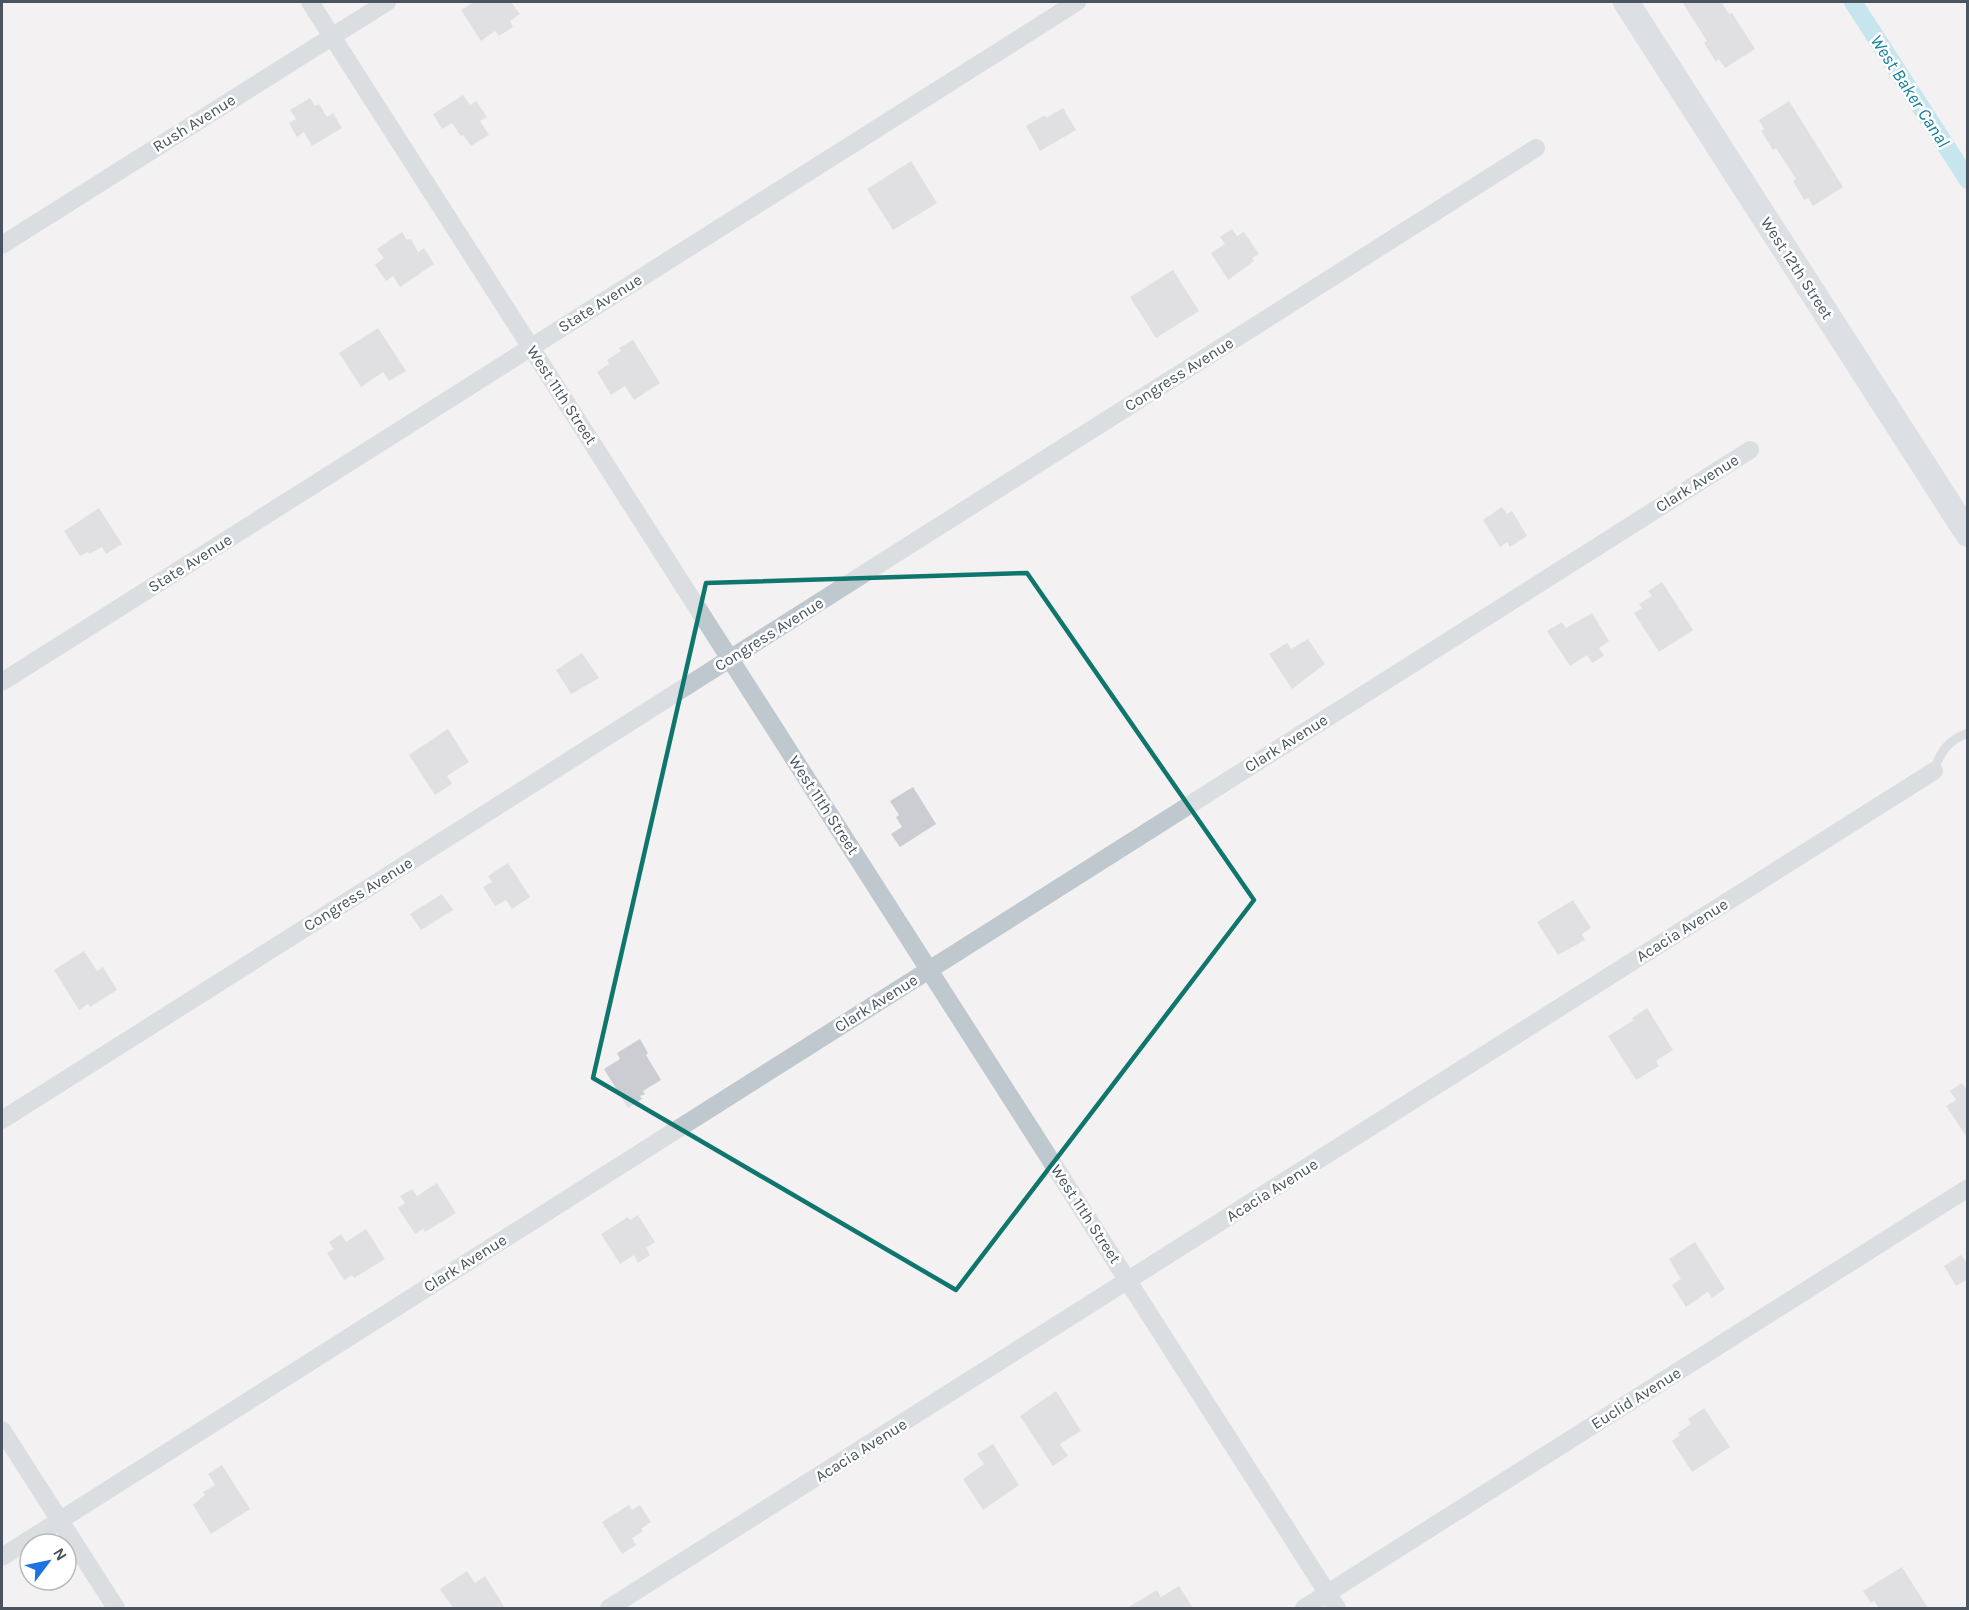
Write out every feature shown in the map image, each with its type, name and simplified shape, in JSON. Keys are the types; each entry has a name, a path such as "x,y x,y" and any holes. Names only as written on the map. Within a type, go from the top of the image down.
{"street":[{"name":"West 11th Street","path":"310,2 1333,1601"},
{"name":"Rush Avenue","path":"2,245 387,2"},
{"name":"State Avenue","path":"2,682 1077,2"},
{"name":"West 12th Street","path":"1626,2 1968,534"},
{"name":"Congress Avenue","path":"2,1120 1536,148"},
{"name":"Clark Avenue","path":"2,1557 1749,450"},
{"name":"Acacia Avenue","path":"609,1608 1934,771"},
{"name":"Euclid Avenue","path":"1304,1608 1333,1601 1968,1188"},
{"path":"2,1430 116,1608"}],"lane":[{"path":"1934,771 1940,754 1956,737 1968,733"}],"highlighted area":[{"path":"1027,573 1254,900 956,1290 593,1078 706,583"}],"building":[{"path":"474,2 511,2 520,14 510,21 513,27 499,36 495,31 481,41 461,10"},
{"path":"1682,2 1721,2 1729,14 1732,13 1755,49 1725,68 1719,59 1716,62 1704,43 1707,41"},
{"path":"463,95 470,105 476,101 487,117 480,121 489,135 471,146 452,123 442,129 433,114"},
{"path":"310,98 315,106 319,104 327,117 333,113 342,128 312,146 304,132 297,137 289,123 296,119 290,110"},
{"path":"1789,101 1843,187 1813,206 1808,198 1804,200 1793,181 1796,179 1776,148 1773,150 1761,131 1764,129 1759,120"},
{"path":"1063,108 1076,130 1040,151 1026,126"},
{"path":"911,161 937,203 893,230 867,189"},
{"path":"1232,229 1237,236 1244,232 1259,254 1252,258 1254,261 1228,280 1211,253 1225,244 1220,237"},
{"path":"402,232 407,240 411,239 418,252 424,248 434,264 400,287 393,276 386,281 375,265 384,258 377,249"},
{"path":"1173,270 1199,311 1156,338 1130,297"},
{"path":"378,328 406,371 389,381 383,372 361,387 339,353"},
{"path":"633,340 660,383 634,400 625,386 611,395 597,372 609,364 607,360 621,351 619,348"},
{"path":"1502,507 1507,514 1512,511 1527,536 1510,547 1507,542 1500,547 1483,520"},
{"path":"99,508 122,544 106,554 102,547 80,556 64,531"},
{"path":"1662,582 1693,630 1659,652 1634,613 1642,608 1639,604 1652,596 1648,591"},
{"path":"1592,613 1609,641 1599,648 1604,656 1592,663 1587,655 1570,666 1547,631 1562,622 1566,628"},
{"path":"1308,639 1325,664 1292,689 1269,654 1287,643 1291,649"},
{"path":"582,653 599,678 571,694 556,670"},
{"path":"448,729 469,762 447,776 452,784 435,795 409,755"},
{"path":"913,787 936,824 900,847 891,834 902,827 896,817 899,815 890,801"},
{"path":"508,863 530,897 512,909 506,900 495,906 483,887 492,882 488,876"},
{"path":"442,894 453,910 421,930 410,914"},
{"path":"1573,900 1591,928 1582,934 1585,940 1558,955 1537,922"},
{"path":"84,951 97,971 103,967 117,990 90,1007 88,1004 79,1010 54,970"},
{"path":"1647,1008 1673,1050 1656,1061 1659,1066 1636,1080 1608,1036 1634,1020 1632,1018"},
{"path":"640,1039 648,1053 646,1055 661,1080 643,1091 645,1094 640,1096 642,1099 628,1108 604,1069 620,1059 617,1053"},
{"path":"1962,1083 1968,1092 1968,1139 1946,1106 1956,1100 1950,1091"},
{"path":"437,1183 456,1213 425,1232 423,1229 415,1234 398,1208 405,1203 400,1196 412,1189 417,1196"},
{"path":"638,1215 655,1242 646,1248 650,1255 638,1263 634,1255 620,1264 601,1234 628,1217 630,1220"},
{"path":"366,1229 385,1259 354,1278 352,1275 344,1280 327,1253 334,1249 329,1242 341,1234 346,1242"},
{"path":"1695,1242 1725,1289 1712,1298 1708,1292 1686,1307 1672,1285 1681,1279 1669,1259"},
{"path":"1961,1255 1968,1265 1968,1279 1956,1286 1944,1266"},
{"path":"1056,1391 1081,1431 1060,1444 1068,1456 1053,1466 1020,1416"},
{"path":"1704,1408 1730,1447 1692,1472 1672,1441 1680,1435 1678,1433 1691,1424 1688,1419"},
{"path":"993,1444 1019,1485 983,1510 963,1479 984,1464 977,1454"},
{"path":"222,1465 250,1509 211,1534 193,1505 205,1495 203,1492 215,1485 208,1474"},
{"path":"629,1505 632,1510 640,1505 651,1522 632,1538 636,1545 622,1554 602,1522"},
{"path":"1902,1567 1928,1608 1879,1608 1874,1601 1871,1603 1863,1591"},
{"path":"467,1571 475,1583 485,1576 505,1608 453,1608 440,1589"},
{"path":"1179,1586 1193,1608 1127,1608 1157,1590 1161,1597"}],"waterway":[{"name":"West Baker Canal","path":"1853,2 1968,180"}]}
